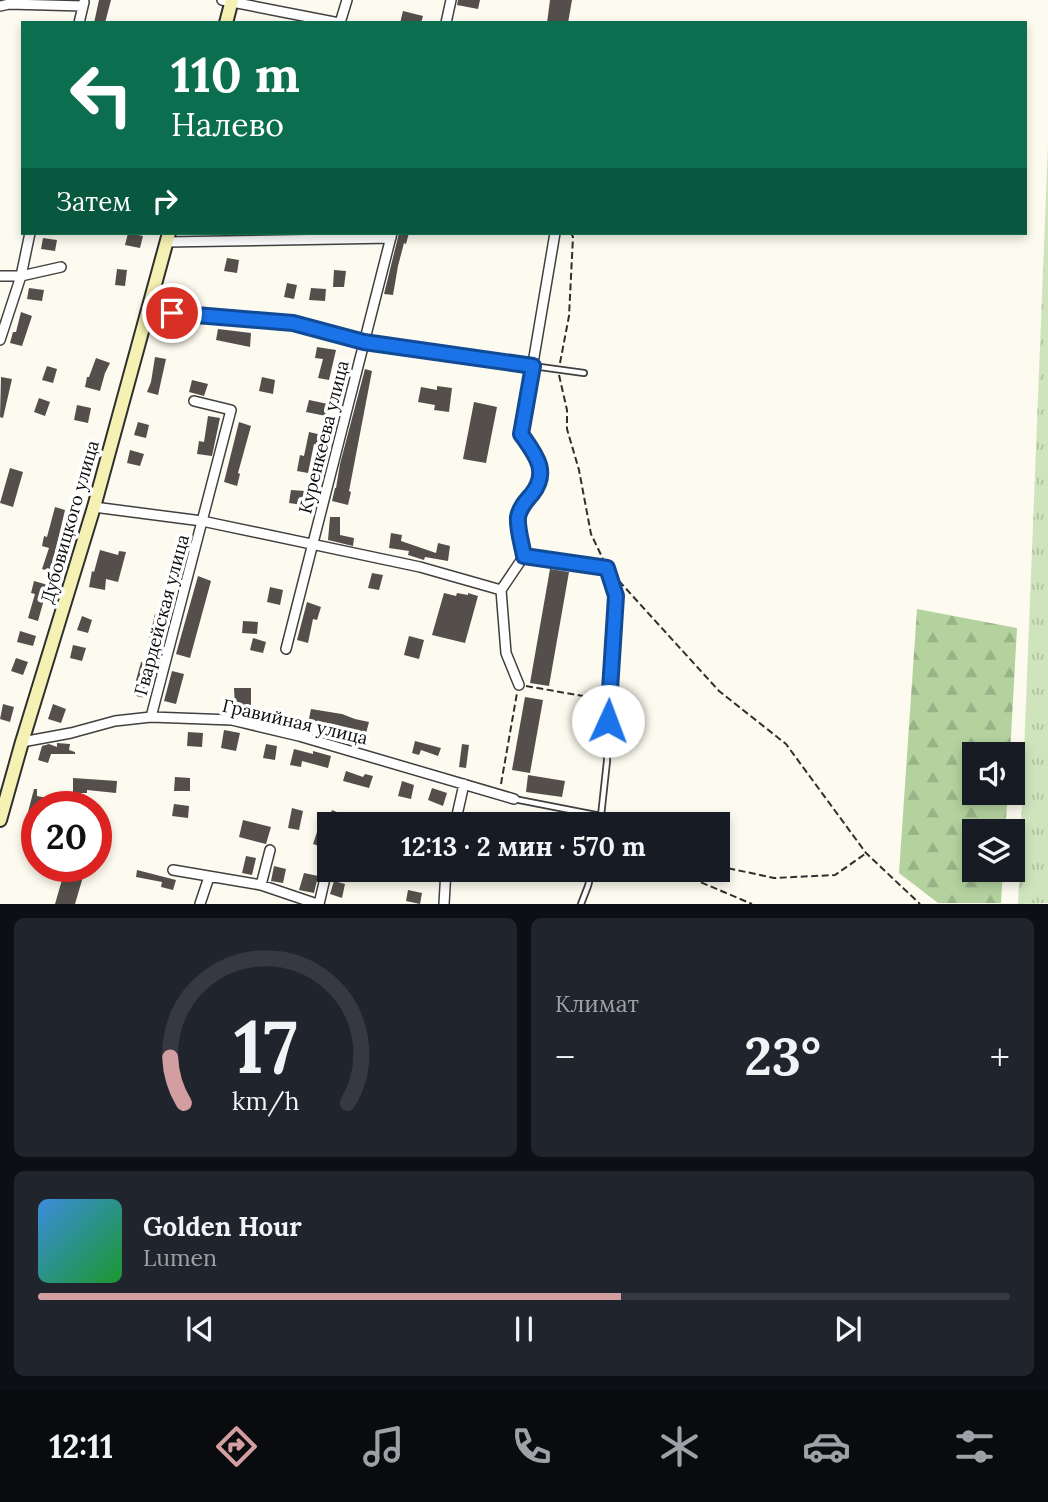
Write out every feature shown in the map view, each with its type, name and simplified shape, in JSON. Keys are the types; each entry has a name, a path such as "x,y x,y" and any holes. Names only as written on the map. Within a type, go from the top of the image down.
{"street":[{"path":"341,21 346,0"},
{"path":"446,21 451,0"},
{"path":"226,21 229,1 330,21"},
{"path":"6,3 83,3 79,21"},
{"path":"0,340 21,276 30,235"},
{"path":"168,237 391,235"},
{"name":"Куренкеева улица","path":"286,649 391,235"},
{"path":"519,685 506,653 501,590 524,556 518,520 521,507 538,486 541,475 536,456 521,434 555,235"},
{"name":"Дубовицкого улица","path":"0,820 94,507 168,237"},
{"path":"0,276 21,276 61,267"},
{"path":"148,310 293,323 364,342 533,366"},
{"name":"Гвардейская улица","path":"151,717 231,410 194,401"},
{"name":"Гвардейская улица","path":"94,507 202,521 420,567 501,590"},
{"name":"Гравийная улица","path":"22,742 115,721 151,717 232,720 312,739 514,799"},
{"path":"458,812 464,784"},
{"path":"261,885 270,850"},
{"path":"173,870 261,885 318,904 324,882"},
{"path":"200,904 209,877"},
{"path":"444,904 445,882"}],"lane":[{"path":"533,366 584,373"},
{"path":"524,556 607,568 616,596 608,700 607,761 601,812"},
{"path":"514,799 581,812"},
{"path":"582,904 590,882"}],"path":[{"path":"572,235 569,316 559,370 567,410 567,429 579,470 591,534 607,568 719,691 786,744 866,853 920,904"},
{"path":"500,794 519,685 608,700"},
{"path":"730,869 774,878 835,875 866,853"},
{"path":"700,882 752,904"}],"green space":[{"path":"1048,144 1048,903 1018,904 1019,882 1025,882 1025,819 1021,819 1022,805 1025,805 1024,742"},
{"path":"917,609 1017,628 1011,742 962,742 962,805 1007,805 1006,819 962,819 962,882 1002,882 1001,903 938,903 899,873"}],"building":[{"path":"99,0 111,0 106,21 94,21"},
{"path":"458,0 480,0 478,9 457,5"},
{"path":"550,0 572,0 568,21 547,21"},
{"path":"403,11 423,16 422,21 400,21"},
{"path":"128,235 143,236 140,248 125,245"},
{"path":"399,235 408,235 398,266 393,295 384,294"},
{"path":"43,238 57,240 55,251 41,249"},
{"path":"227,258 239,260 237,273 224,271"},
{"path":"117,269 127,270 125,286 115,285"},
{"path":"334,270 346,271 344,287 333,287"},
{"path":"287,283 297,285 294,299 284,297"},
{"path":"29,288 44,290 42,301 27,299"},
{"path":"311,288 326,289 325,301 309,300"},
{"path":"21,312 32,316 22,346 10,343"},
{"path":"162,322 176,325 173,338 160,336"},
{"path":"218,329 251,333 250,347 216,340"},
{"path":"317,347 336,350 329,380 318,378 323,359 315,358"},
{"path":"155,357 166,359 158,395 147,392"},
{"path":"96,358 110,363 100,391 85,387"},
{"path":"47,366 57,369 53,383 42,380"},
{"path":"365,369 372,371 348,505 332,501"},
{"path":"1,377 12,379 3,418 0,417"},
{"path":"262,377 275,380 273,394 259,391"},
{"path":"192,380 208,384 204,396 189,392"},
{"path":"437,386 452,388 449,412 434,410 435,405 418,402 421,387 437,390"},
{"path":"39,398 50,402 45,416 34,412"},
{"path":"309,400 328,404 326,416 306,412"},
{"path":"474,402 497,407 486,463 463,459"},
{"path":"77,405 91,408 88,423 74,420"},
{"path":"208,416 220,418 212,456 197,454 199,441 204,442"},
{"path":"138,422 149,425 146,438 134,435"},
{"path":"239,422 251,426 237,486 224,482"},
{"path":"309,432 322,435 319,446 314,444 308,473 297,471 300,455 304,456"},
{"path":"130,450 144,454 140,466 127,463"},
{"path":"10,468 23,472 13,507 0,503"},
{"path":"291,490 305,491 303,505 289,503"},
{"path":"55,507 65,510 51,572 42,569 49,548 42,546"},
{"path":"330,517 340,517 340,535 354,538 353,546 328,540"},
{"path":"391,533 402,535 401,541 436,553 438,543 450,546 448,561 425,557 424,560 408,555 409,551 389,548"},
{"path":"179,536 190,539 181,573 168,569"},
{"path":"100,550 118,555 119,551 126,552 118,582 106,579 105,590 89,587"},
{"path":"550,569 569,572 549,686 530,683"},
{"path":"372,573 383,575 379,590 368,588"},
{"path":"198,576 211,581 190,658 176,654"},
{"path":"34,581 48,585 38,621 28,618 35,594 31,593"},
{"path":"270,587 283,590 280,605 267,602"},
{"path":"444,593 456,596 457,593 468,593 478,596 465,643 432,635"},
{"path":"307,602 321,607 317,620 313,619 308,643 297,640"},
{"path":"155,614 166,617 160,646 148,643"},
{"path":"82,616 92,620 88,633 77,630"},
{"path":"243,621 258,622 257,634 242,633"},
{"path":"20,631 36,636 33,646 17,642"},
{"path":"409,636 424,640 419,659 404,655"},
{"path":"253,638 266,642 263,653 250,650"},
{"path":"73,645 86,648 82,661 70,658"},
{"path":"16,658 28,662 23,675 11,671"},
{"path":"141,662 154,665 145,698 132,695"},
{"path":"172,671 184,674 176,704 164,701"},
{"path":"234,688 251,688 251,707 235,708"},
{"path":"525,697 543,700 530,773 512,770"},
{"path":"3,704 14,707 10,722 0,719"},
{"path":"53,704 66,709 61,723 48,719"},
{"path":"311,709 369,722 365,737 351,736 339,732 340,730 308,723"},
{"path":"224,730 240,733 236,751 221,748"},
{"path":"188,732 203,733 202,747 187,746"},
{"path":"415,741 441,748 438,756 421,750 419,755 412,753"},
{"path":"57,743 70,744 69,750 75,754 51,754 48,763 38,760 42,746 49,744 57,747"},
{"path":"266,744 277,746 275,760 263,758"},
{"path":"462,744 469,745 466,768 459,767"},
{"path":"294,749 331,756 328,768 302,761 301,767 290,765"},
{"path":"346,771 363,777 365,774 373,776 369,788 343,781"},
{"path":"528,775 565,781 562,797 526,792"},
{"path":"175,777 190,778 190,791 174,791"},
{"path":"73,778 117,781 116,793 73,791"},
{"path":"402,781 414,785 411,799 398,796"},
{"path":"432,788 447,793 443,806 428,800"},
{"path":"174,804 189,806 188,818 172,816"},
{"path":"292,808 303,811 299,830 288,828"},
{"path":"243,820 271,827 266,844 239,837"},
{"path":"246,856 256,858 252,875 242,873"},
{"path":"274,866 286,869 283,883 271,881"},
{"path":"137,870 176,880 173,890 161,887 162,882 136,877"},
{"path":"304,873 317,876 314,893 299,890"},
{"path":"61,882 81,882 75,904 55,904"},
{"path":"334,882 345,884 342,898 330,894"},
{"path":"408,890 422,893 420,904 406,901"}],"route":[{"path":"172,313 293,323 364,342 533,366 521,434 536,456 541,475 538,486 521,507 518,520 524,556 607,568 616,596 608,721"}]}
